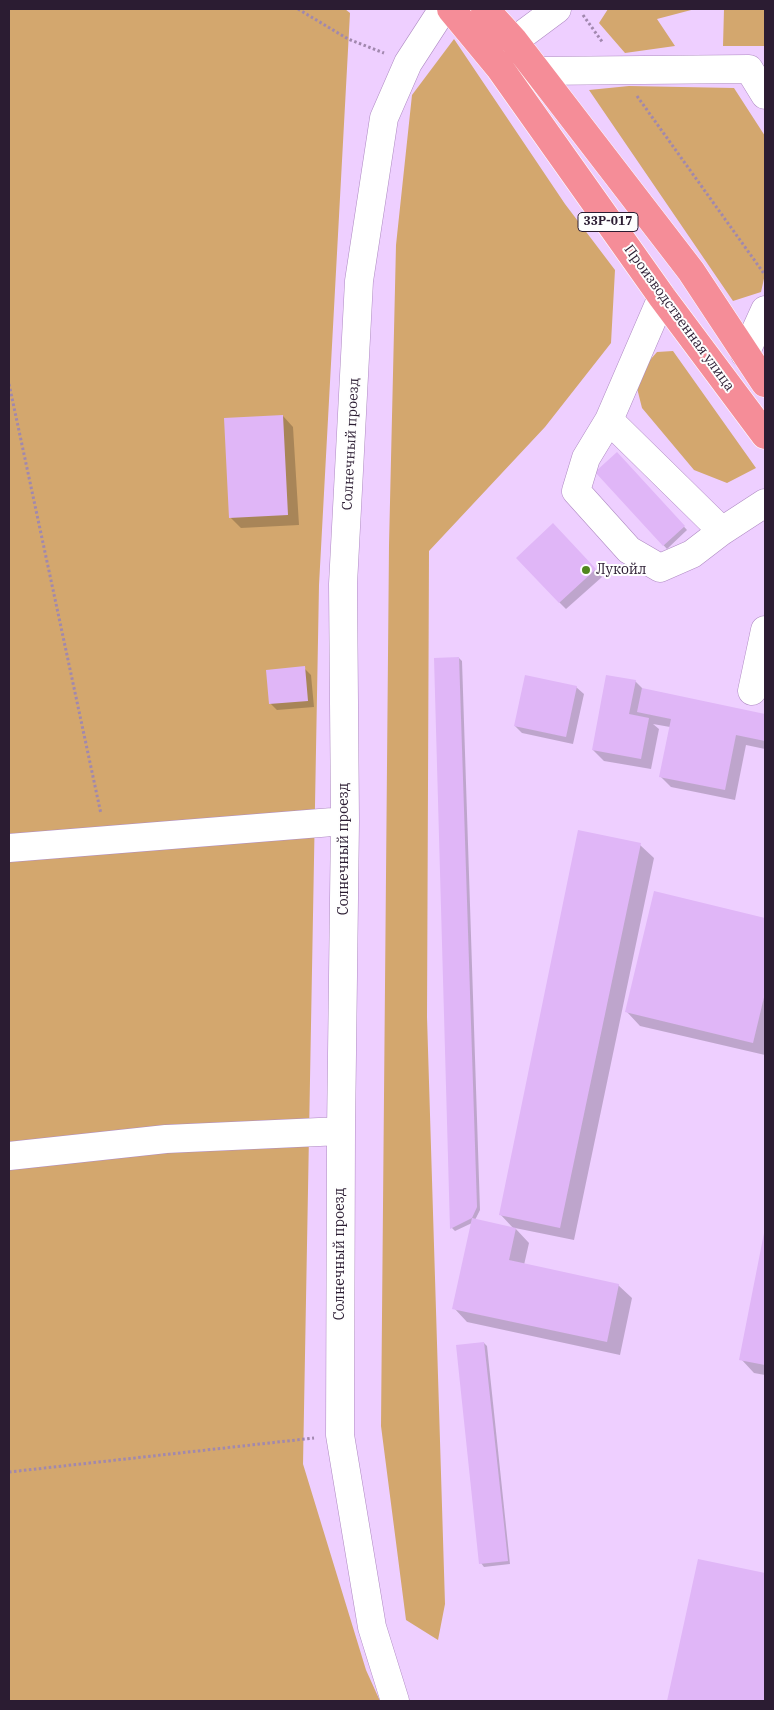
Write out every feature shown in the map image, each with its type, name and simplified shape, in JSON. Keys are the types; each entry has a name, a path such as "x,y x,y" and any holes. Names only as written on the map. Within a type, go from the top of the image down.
{"highway":[{"name":"Производственная улица","path":"451,9 499,67 662,297 765,435"},
{"name":"33Р-017","path":"485,9 514,41 691,271 765,383"}],"street":[{"name":"Солнечный проезд","path":"395,1701 372,1627 340,1435 340,1131 346,821 343,584 359,281 384,118 408,63 444,9"},
{"path":"514,41 557,9"},
{"path":"536,71 757,68 765,95"},
{"path":"662,297 609,420 586,458 576,491 629,550 660,568 692,554 722,531 765,503"},
{"path":"745,354 765,310"},
{"path":"609,420 722,531"},
{"path":"752,691 765,630"},
{"path":"9,848 346,821"},
{"path":"9,1156 166,1138 340,1131"}],"path":[{"path":"298,9 348,39 408,63"},
{"path":"578,9 611,54 634,93 765,275"},
{"path":"9,384 106,840"},
{"path":"9,1472 340,1435"}],"shaded area":[{"path":"9,9 345,9 350,13 319,585 303,1464 366,1670 380,1701 9,1701"},
{"path":"608,9 695,9 657,19 675,46 625,53 599,23"},
{"path":"724,9 765,9 765,46 723,46"},
{"path":"454,39 565,204 615,270 611,343 545,427 429,551 427,1017 445,1604 438,1640 406,1620 381,1426 389,545 396,245 412,95"},
{"path":"629,86 734,88 765,136 765,274 761,292 733,301 589,90"},
{"path":"673,351 756,468 727,483 694,470 642,408 637,388 643,368 657,352"}],"building":[{"path":"283,415 288,515 229,518 224,418"},
{"path":"617,452 685,526 663,546 595,472"},
{"path":"553,523 596,569 559,603 516,558"},
{"path":"459,657 477,1207 472,1218 450,1229 434,658"},
{"path":"305,666 308,701 269,704 266,670"},
{"path":"525,675 577,686 566,737 514,726"},
{"path":"606,675 636,680 629,714 649,718 641,759 592,750"},
{"path":"642,688 765,714 765,741 736,735 725,790 659,777 671,719 637,712"},
{"path":"578,830 641,843 560,1228 499,1215"},
{"path":"654,891 765,918 765,993 753,1043 625,1012"},
{"path":"472,1218 516,1228 509,1260 619,1284 607,1342 452,1309"},
{"path":"765,1233 765,1365 739,1360"},
{"path":"484,1342 508,1561 479,1564 456,1345"},
{"path":"698,1559 765,1573 765,1701 667,1701"}],"place":[{"name":"Лукойл","path":"586,570"}]}
